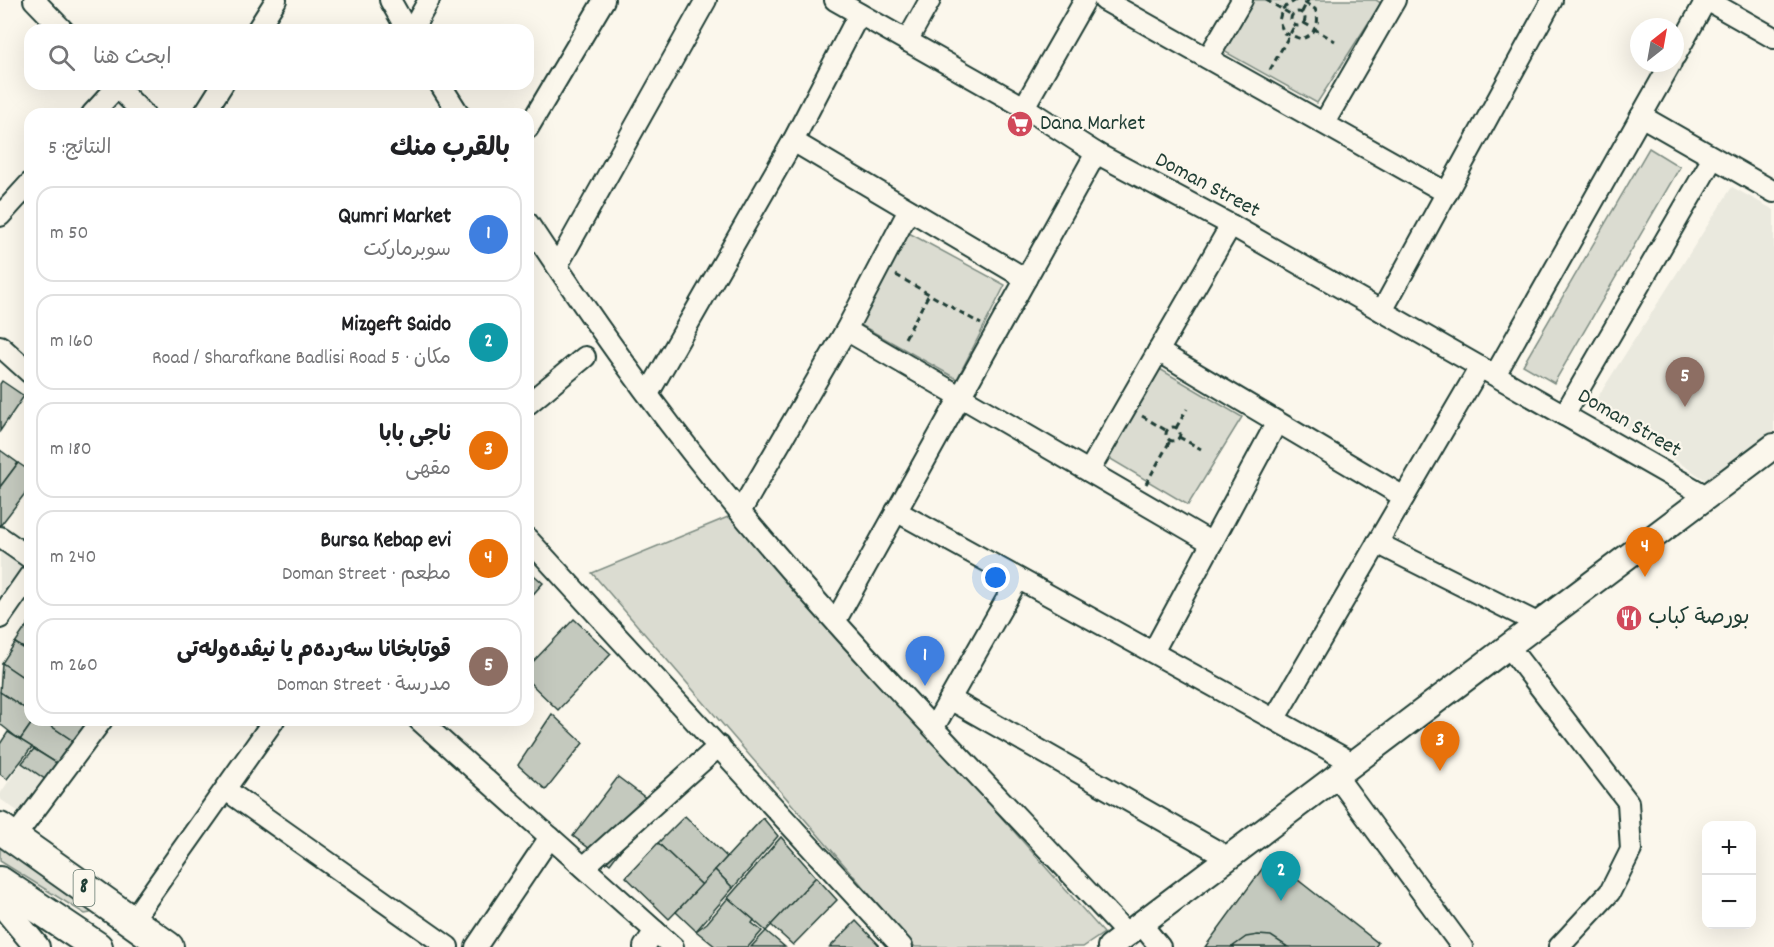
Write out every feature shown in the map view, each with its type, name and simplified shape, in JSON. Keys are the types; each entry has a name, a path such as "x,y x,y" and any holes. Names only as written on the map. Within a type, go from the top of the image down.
{"main road":[{"name":"8","path":"7,833 167,947"},
{"name":"8","path":"0,882 97,947"}],"street":[{"path":"34,0 57,24"},
{"path":"261,24 276,0"},
{"path":"390,0 404,24"},
{"path":"415,24 429,0"},
{"path":"534,118 604,0"},
{"path":"557,266 706,0"},
{"name":"Doman Street","path":"835,0 1024,108 1096,153 1231,225 1708,497"},
{"path":"907,41 930,0"},
{"path":"1024,108 1085,0"},
{"path":"1104,0 1446,193"},
{"path":"1208,58 1242,0"},
{"path":"1324,123 1394,0"},
{"path":"1382,311 1552,0"},
{"path":"1684,40 1707,0 1774,38"},
{"path":"648,394 793,141 859,14"},
{"path":"1275,718 1404,497 1487,371 1666,72"},
{"path":"97,108 112,90"},
{"path":"121,90 138,108"},
{"path":"208,108 219,90"},
{"path":"444,90 455,108"},
{"path":"1641,116 1774,192"},
{"path":"793,141 1026,279"},
{"path":"836,620 1096,153"},
{"path":"1564,415 1713,158"},
{"path":"0,216 24,190"},
{"path":"740,512 846,330 909,210"},
{"path":"1089,471 1231,225"},
{"path":"534,232 648,394 740,512 836,620 1126,935 1160,947"},
{"path":"846,330 1212,543"},
{"path":"0,346 24,367"},
{"path":"1158,351 1404,497"},
{"path":"534,399 585,357"},
{"path":"1153,652 1278,422"},
{"path":"1126,935 1774,446"},
{"path":"896,511 1275,718 1346,771 1462,947"},
{"path":"0,537 24,554"},
{"path":"1377,543 1539,624"},
{"path":"534,546 902,947"},
{"path":"934,727 1018,579"},
{"path":"0,618 24,584"},
{"path":"1509,647 1628,802 1631,850 1610,892 1559,947"},
{"path":"950,699 1229,858"},
{"path":"7,833 97,726"},
{"path":"131,922 270,726"},
{"path":"426,726 673,947"},
{"path":"584,867 719,746"},
{"path":"226,790 448,947"},
{"path":"476,947 550,837"},
{"path":"0,902 37,947"},
{"path":"644,947 655,931"}],"path":[{"path":"1266,0 1292,15 1295,25 1270,70"},
{"path":"1298,0 1308,1 1318,15 1315,30 1302,39 1289,36 1280,27 1282,9 1298,0"},
{"path":"1302,12 1308,1"},
{"path":"1292,15 1302,12"},
{"path":"1302,12 1306,17 1305,23"},
{"path":"1295,25 1305,23 1335,41"},
{"path":"880,265 996,333"},
{"path":"905,338 929,294"},
{"path":"1139,414 1167,430 1176,428 1187,409"},
{"path":"1176,428 1180,431 1179,437"},
{"path":"1167,430 1166,436 1170,441"},
{"path":"1137,499 1170,441 1179,437"},
{"path":"1179,437 1201,450"}],"shaded area":[{"path":"1249,0 1376,0 1381,3 1317,103 1220,49"},
{"path":"1649,148 1680,167 1554,383 1523,365"},
{"path":"1732,187 1774,210 1774,437 1712,484 1592,406"},
{"path":"907,232 1005,285 957,379 859,324"},
{"path":"1158,368 1242,417 1188,505 1109,458"},
{"path":"733,515 1104,933 1083,947 915,947 592,573"},
{"path":"0,551 24,568 24,581 0,619"},
{"path":"21,763 62,791 38,825 0,799 0,794"},
{"path":"0,845 92,910 90,913 85,914 0,861"}],"building":[{"path":"2,381 24,396 0,431 0,384"},
{"path":"0,450 18,463 0,487"},
{"path":"18,463 24,467 24,495 0,526 0,487"},
{"path":"534,575 543,583 534,593"},
{"path":"574,619 611,654 558,710 534,687 534,661"},
{"path":"24,630 24,648 15,643"},
{"path":"15,643 24,648 24,678 2,663"},
{"path":"2,663 24,678 24,708 0,692"},
{"path":"0,692 24,708 24,726 30,726 20,740 0,724"},
{"path":"552,714 583,743 546,790 518,765"},
{"path":"30,726 51,726 84,748 69,771 20,740"},
{"path":"51,726 98,726 84,748"},
{"path":"8,732 32,747 7,779 0,774 0,744"},
{"path":"34,749 74,774 62,791 22,763"},
{"path":"618,777 655,805 610,864 573,836"},
{"path":"685,816 727,857 702,885 658,843"},
{"path":"763,818 778,836 733,888 715,870"},
{"path":"781,837 816,877 766,931 728,898"},
{"path":"658,843 702,885 669,919 626,877"},
{"path":"1270,858 1378,943 1375,947 1205,947"},
{"path":"715,870 733,888 696,931 676,912"},
{"path":"816,877 837,900 793,945 771,925"},
{"path":"728,898 754,920 752,923 762,931 748,947 716,947 696,931 707,923"},
{"path":"856,921 879,945 877,947 830,947"},
{"path":"766,931 785,947 751,947"},
{"path":"1271,936 1288,947 1232,947 1246,937"}],"place":[{"name":"Dana Market","path":"1020,124"},
{"name":"قوتابخانا سەردەم یا نیڤدەولەتی","path":"1685,407"},
{"name":"Bursa Kebap evi","path":"1645,577"},
{"name":"بورصة كباب","path":"1629,618"},
{"name":"Qumri Market","path":"925,686"},
{"name":"ناجى بابا","path":"1440,771"},
{"name":"Mizgeft Saido","path":"1281,901"}]}
